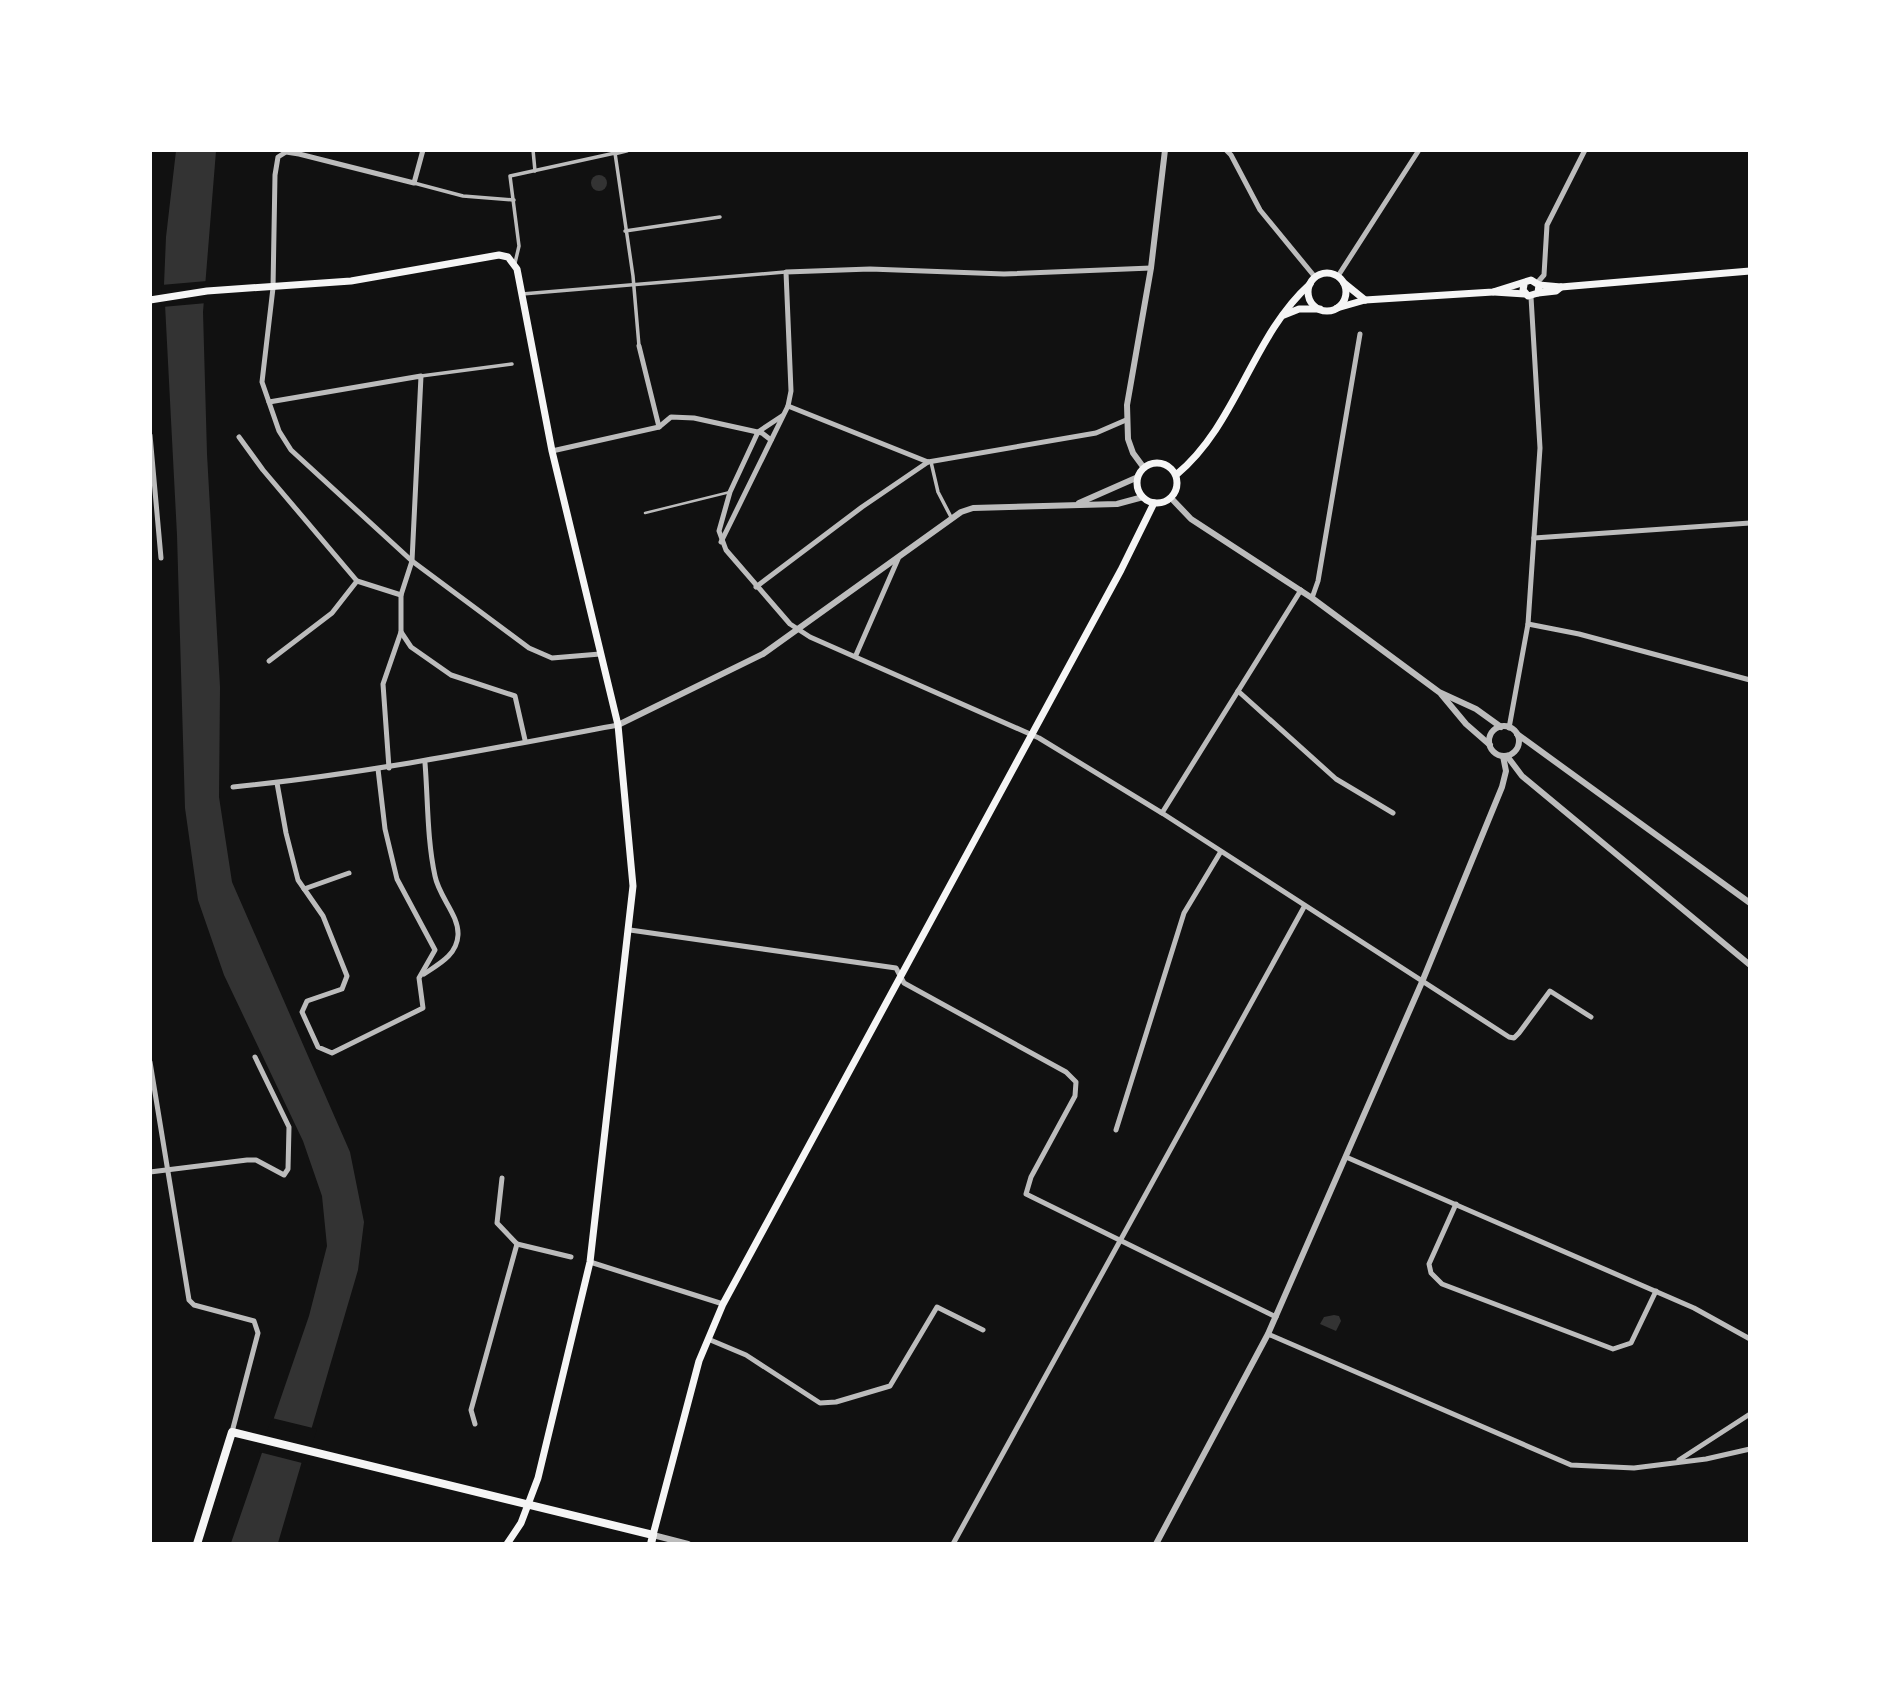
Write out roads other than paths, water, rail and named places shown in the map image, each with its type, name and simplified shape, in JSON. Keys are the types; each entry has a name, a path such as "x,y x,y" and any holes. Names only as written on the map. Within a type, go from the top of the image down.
{"main road":[{"path":"151,300 207,291 351,281 499,254 514,263 552,451 618,724 632,849 630,930 590,1262 529,1504 507,1544"},
{"path":"1283,315 1303,309 1337,308 1365,300 1534,290 1749,271"},
{"path":"1176,475 1199,450 1283,315 1313,280 1324,273 1338,275 1365,300"},
{"path":"1313,280 1310,300 1321,309"},
{"path":"1493,292 1524,285 1529,281 1534,290"},
{"path":"1337,308 1345,298 1344,283"},
{"path":"1524,285 1534,290"},
{"path":"1153,463 1164,464 1176,475 1177,487 1171,498 1154,503 1143,498 1137,486 1138,477 1144,468 1153,463"},
{"path":"197,1544 232,1432 529,1504 652,1539 667,1475 707,1339 723,1304 1147,522 1154,503"}],"street":[{"path":"414,183 422,150"},
{"path":"533,150 535,171"},
{"path":"594,150 594,158"},
{"path":"514,263 519,246 510,176 627,150"},
{"path":"1144,468 1133,453 1126,420 1151,268 1165,150"},
{"path":"1226,150 1260,210 1313,280"},
{"path":"1338,275 1419,150"},
{"path":"1505,727 1528,624 1534,538 1540,421 1534,290 1544,275 1547,225 1585,150"},
{"path":"513,200 463,196 299,152 286,152 278,157 273,288 262,382 279,431 291,450 412,561 539,654 552,658 600,654"},
{"path":"615,153 634,282 639,345 659,427"},
{"path":"626,231 720,217"},
{"path":"522,294 634,282 786,272 870,269 1004,274 1151,268"},
{"path":"721,542 788,406 791,391 786,272"},
{"path":"1312,598 1318,581 1360,334"},
{"path":"269,402 421,376 512,364"},
{"path":"389,768 383,684 401,632 401,595 412,561 421,376"},
{"path":"788,406 930,462"},
{"path":"552,451 659,427 671,416 758,432 766,434 771,440"},
{"path":"782,416 758,432 721,517 721,542 756,587 798,630 1032,734 1162,813 1304,907 1514,1038 1550,991 1591,1017"},
{"path":"756,587 930,462 1096,433 1126,420"},
{"path":"150,435 161,558"},
{"path":"239,437 263,470 357,581 401,595"},
{"path":"930,462 938,492 951,517"},
{"path":"1077,503 1138,477"},
{"path":"233,787 389,768 618,724 745,664 798,630 951,517 973,508 1077,503 1117,504 1143,498"},
{"path":"1171,498 1191,519 1301,590 1439,692 1476,709 1517,734 1749,903"},
{"path":"721,517 732,520"},
{"path":"1534,538 1749,523"},
{"path":"856,656 898,558"},
{"path":"269,661 332,613 357,581"},
{"path":"1162,813 1301,590"},
{"path":"1528,624 1578,634 1749,680"},
{"path":"401,632 418,653 451,675 515,696 525,740"},
{"path":"1238,691 1336,779 1393,813"},
{"path":"1439,692 1495,753 1505,756 1522,776 1749,965"},
{"path":"1490,745 1493,732 1505,727"},
{"path":"1505,756 1517,747 1517,734"},
{"path":"1156,1544 1276,1317 1422,982 1502,787 1506,771 1505,756"},
{"path":"419,978 448,958 456,947 458,935 457,923 439,895 434,874 425,762"},
{"path":"277,783 293,862 304,889 323,916 347,976 342,989 303,1006 304,1020 318,1047 332,1053 339,1052 423,1008 419,978 435,950 397,879 385,829 378,769"},
{"path":"1116,1130 1184,913 1220,853"},
{"path":"304,889 349,873"},
{"path":"953,1544 1304,907"},
{"path":"630,930 896,968 904,983 1066,1072 1076,1082 1075,1096 1031,1177 1026,1194 1276,1317"},
{"path":"150,1172 256,1160 284,1175 288,1169 289,1127 255,1057"},
{"path":"150,1062 189,1300 205,1308 254,1321 258,1333 232,1432"},
{"path":"1346,1157 1694,1308 1749,1339"},
{"path":"502,1178 497,1223 517,1244 571,1256"},
{"path":"1456,1204 1429,1264 1431,1273 1442,1284 1613,1349 1631,1343 1656,1292"},
{"path":"475,1424 471,1410 517,1244"},
{"path":"590,1262 723,1304"},
{"path":"707,1339 746,1355 806,1395 823,1403 890,1387 937,1307 983,1330"},
{"path":"1268,1334 1571,1465 1634,1468 1706,1459 1749,1449"},
{"path":"1677,1461 1749,1415"},
{"path":"652,1539 688,1544"}],"lane":[{"path":"645,513 730,492"}]}
